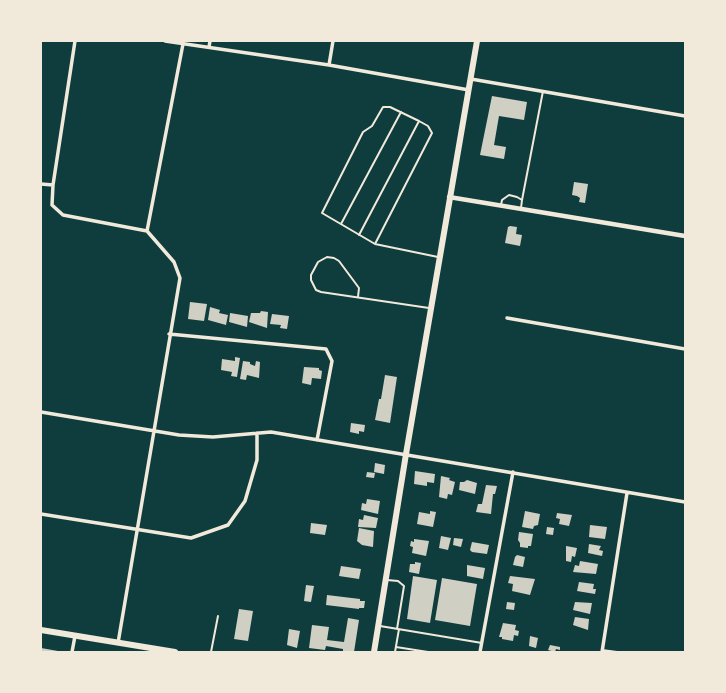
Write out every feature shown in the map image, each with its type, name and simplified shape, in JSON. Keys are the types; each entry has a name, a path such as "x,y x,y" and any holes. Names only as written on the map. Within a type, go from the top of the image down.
{"main road":[{"path":"374,652 449,197 470,90 477,41"},
{"path":"41,630 118,643 138,649 175,652"}],"street":[{"path":"75,41 53,185 52,205 63,215 147,231 174,262 180,278 169,334 155,431 118,643"},
{"path":"165,41 329,65 470,90"},
{"path":"209,47 210,41"},
{"path":"329,65 332,41"},
{"path":"147,231 183,44"},
{"path":"471,79 685,116"},
{"path":"41,184 53,185"},
{"path":"449,197 685,236"},
{"path":"507,318 685,349"},
{"path":"169,334 326,349 332,361 317,440"},
{"path":"41,412 179,435 213,437 271,432 685,502"},
{"path":"41,514 191,538 228,525 245,501 258,460 257,433"},
{"path":"480,652 513,472"},
{"path":"602,651 627,493"},
{"path":"72,652 76,636"}],"lane":[{"path":"521,209 543,91"},
{"path":"375,244 432,133 428,126 390,107 383,107 372,126 363,132 322,213 375,244 439,258"},
{"path":"340,224 401,112"},
{"path":"359,235 419,122"},
{"path":"501,205 502,200 509,196 517,197 522,200"},
{"path":"358,297 359,288 339,262 334,258 327,257 318,262 312,275 313,285 321,292 431,308"},
{"path":"386,580 398,581 404,586 396,652"},
{"path":"211,652 218,616"},
{"path":"378,626 482,643"},
{"path":"396,647 428,652"},
{"path":"602,651 617,652"}],"building":[{"path":"492,96 527,102 524,120 499,116 494,145 506,147 504,159 480,155"},
{"path":"574,182 588,184 585,203 579,202 580,198 572,195"},
{"path":"508,227 517,227 516,234 522,235 520,246 505,243"},
{"path":"190,302 207,304 204,321 188,319"},
{"path":"210,307 220,310 219,313 228,315 226,325 208,320"},
{"path":"261,311 268,312 267,328 249,322 251,313 260,313"},
{"path":"230,313 248,316 247,327 229,322"},
{"path":"272,314 289,316 287,329 280,328 281,325 270,324"},
{"path":"235,357 240,358 237,377 231,376 232,372 221,370 222,359 235,361"},
{"path":"243,361 250,362 250,364 255,366 256,361 260,362 259,378 247,375 246,380 240,379"},
{"path":"304,367 319,368 319,370 322,371 321,379 312,378 311,385 302,383"},
{"path":"385,375 397,377 390,423 375,420 379,399 381,399"},
{"path":"351,423 365,425 364,432 359,431 359,434 350,432"},
{"path":"375,463 385,465 384,474 374,472"},
{"path":"415,471 435,474 434,483 427,482 427,486 414,484"},
{"path":"367,472 375,473 374,478 366,477"},
{"path":"441,476 450,478 449,480 455,482 452,495 448,494 447,499 439,497"},
{"path":"467,480 477,483 475,494 459,490 460,482"},
{"path":"486,485 497,486 495,494 493,494 491,514 476,512 478,504 482,504"},
{"path":"367,499 380,501 378,514 361,510 362,503 366,504"},
{"path":"430,511 436,512 433,527 417,524 419,512 430,514"},
{"path":"525,511 540,514 538,525 534,526 533,529 522,527"},
{"path":"557,513 572,515 569,526 559,524 560,519 556,518"},
{"path":"364,515 378,518 376,528 358,527 359,519 363,520"},
{"path":"311,523 327,525 325,535 310,533"},
{"path":"590,525 607,527 605,539 589,537"},
{"path":"547,527 554,528 553,535 546,534"},
{"path":"359,528 374,531 373,547 362,545 357,541"},
{"path":"519,532 533,534 531,546 528,546 528,548 520,547 518,540"},
{"path":"441,536 451,538 448,550 439,548"},
{"path":"454,538 463,539 461,547 453,545"},
{"path":"414,539 429,541 426,556 412,553 413,547 410,546 411,541 414,542"},
{"path":"472,542 489,545 487,554 472,552 470,550"},
{"path":"589,544 601,546 599,550 603,551 602,556 588,553"},
{"path":"566,546 577,548 575,557 572,556 571,562 566,561"},
{"path":"517,555 525,557 523,567 513,565"},
{"path":"580,561 598,564 596,574 573,572 575,565 579,566"},
{"path":"415,562 421,563 419,574 409,572 410,564 415,564"},
{"path":"467,565 485,568 483,579 467,576"},
{"path":"341,566 361,569 359,579 339,576"},
{"path":"413,576 437,580 430,623 407,619"},
{"path":"510,576 535,579 530,595 512,591 513,584 508,583"},
{"path":"442,578 477,584 470,626 435,620"},
{"path":"579,582 594,584 593,589 596,589 595,594 577,591"},
{"path":"306,585 314,586 311,602 304,601"},
{"path":"327,595 360,599 360,601 365,601 364,608 359,609 326,605"},
{"path":"507,602 515,603 514,610 506,609"},
{"path":"575,602 592,603 590,614 573,610"},
{"path":"239,609 253,611 248,641 234,639"},
{"path":"575,617 589,619 588,630 573,625"},
{"path":"348,618 359,620 354,652 343,652 343,649 326,646 325,650 309,648 312,625 329,627 327,640 344,642"},
{"path":"503,623 516,625 515,630 519,631 518,636 514,635 513,641 499,637"},
{"path":"289,629 300,631 297,648 287,645"},
{"path":"530,636 538,638 536,648 529,646"},
{"path":"550,645 560,647 560,650 556,649 555,652 548,650"},
{"path":"41,648 58,651 58,652 41,652"}]}
